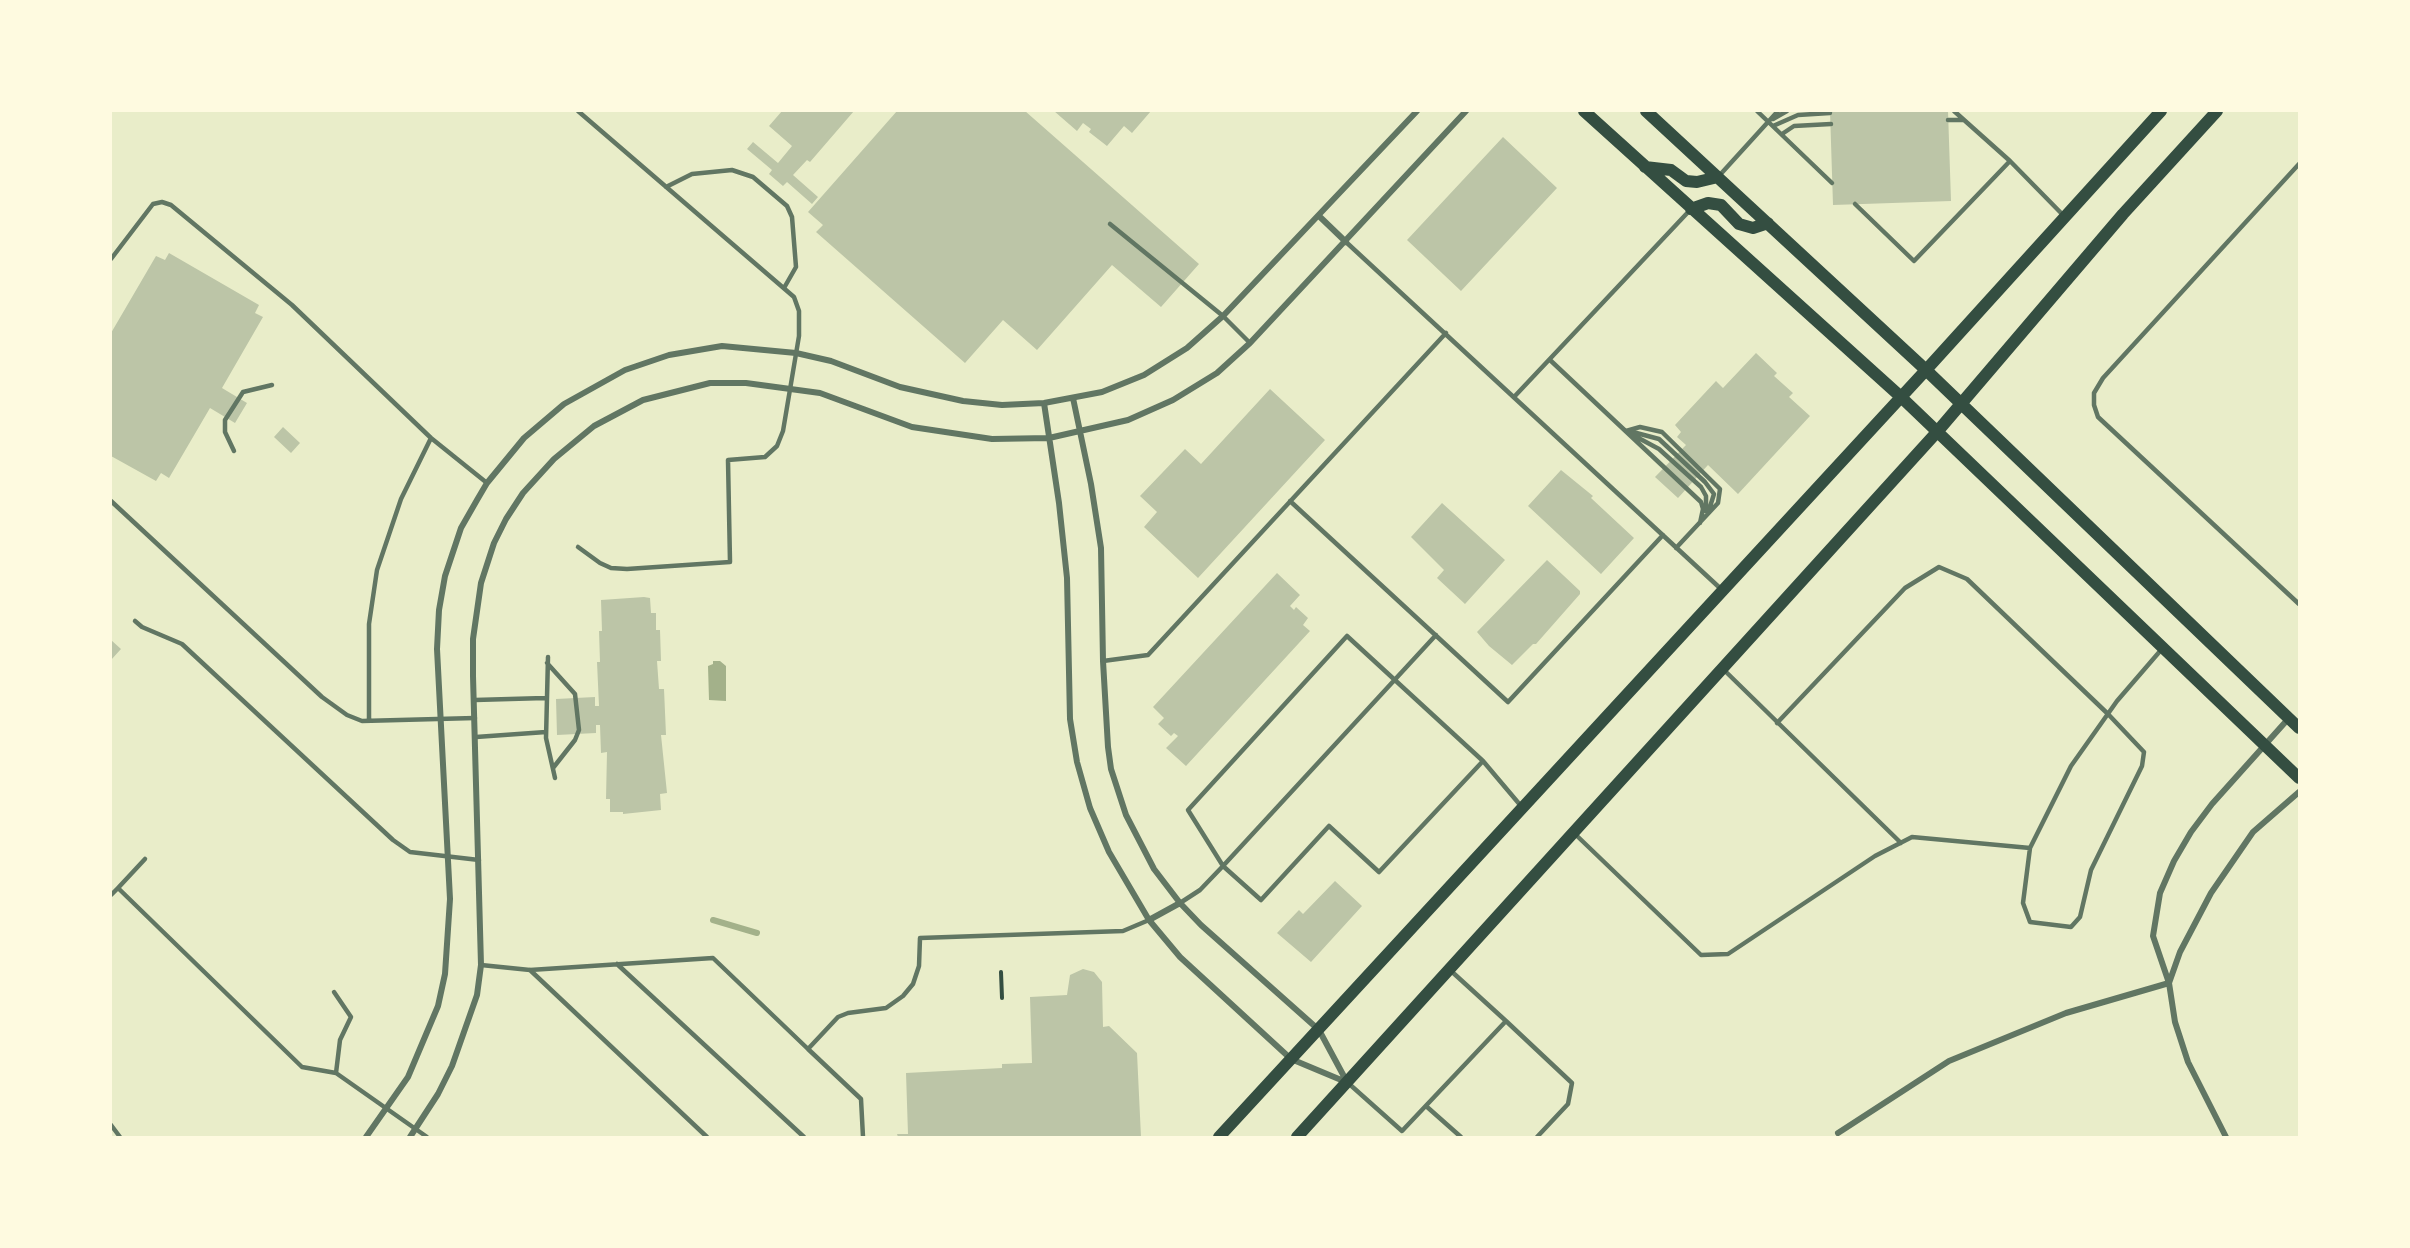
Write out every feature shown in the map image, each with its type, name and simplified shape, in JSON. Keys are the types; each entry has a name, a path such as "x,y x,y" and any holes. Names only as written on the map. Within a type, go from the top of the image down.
{"main road":[{"path":"1584,111 1900,397 2299,778"},
{"path":"1646,111 1926,370 2299,728"},
{"path":"1219,1137 1926,370 2161,111"},
{"path":"1297,1137 1575,834 1937,432 2123,214 2217,111"},
{"path":"1645,167 1671,170 1686,182 1718,177"},
{"path":"1691,209 1707,203 1721,205 1739,224 1753,228 1768,223"}],"street":[{"path":"366,1137 408,1077 438,1006 445,974 450,899 437,649 439,610 445,576 461,528 487,483 512,450 543,420 584,391 625,370 669,355 722,346 796,352 831,361 900,387 936,397 1002,405 1044,403 1102,392 1144,375 1186,348 1223,316 1417,111"},
{"path":"410,1137 438,1094 465,1035 477,995 481,965 473,639 486,563 506,519 523,493 554,459 604,421 643,400 674,390 710,383 737,383 820,393 912,427 992,439 1049,438 1128,420 1173,400 1217,373 1250,343 1466,111"},
{"path":"1319,216 1346,242"},
{"path":"1073,398 1081,431 1101,548 1103,661 1108,747 1118,793 1126,815 1154,869 1180,903 1210,933 1319,1030 1347,1082"},
{"path":"1044,403 1067,578 1070,719 1077,762 1090,808 1108,852 1149,920 1180,957 1291,1059 1347,1082"},
{"path":"2226,1137 2188,1062 2175,1022 2169,983 2153,936 2160,893 2174,861 2191,832 2212,804 2289,718"},
{"path":"2169,983 2180,952 2211,893 2253,832 2299,792"},
{"path":"1149,920 1180,903"},
{"path":"1838,1133 1949,1061 2066,1013 2169,983"}],"lane":[{"path":"578,111 794,297 799,311 796,352 783,431 777,446 765,457 728,460 730,562 611,568 578,547"},
{"path":"1757,111 1832,183"},
{"path":"1770,124 1778,111"},
{"path":"1718,177 1770,124 1786,111"},
{"path":"1954,111 2010,161 2065,217"},
{"path":"1770,124 1798,115 1830,113"},
{"path":"1948,120 1963,120"},
{"path":"1782,134 1794,126 1831,124"},
{"path":"1855,204 1914,261 2010,161"},
{"path":"2299,164 2103,378 2094,393 2094,405 2098,417 2299,604"},
{"path":"666,187 692,174 732,170 753,177 787,206 792,217 796,267 784,288"},
{"path":"111,259 153,204 162,202 171,205 292,305 431,438 487,483"},
{"path":"1514,397 1691,209"},
{"path":"1110,224 1223,316 1250,343"},
{"path":"1346,242 1723,591"},
{"path":"1103,661 1148,655 1446,333"},
{"path":"1550,360 1701,502 1703,508 1700,523"},
{"path":"234,451 225,432 225,420 243,392 272,385"},
{"path":"1626,431 1640,427 1662,432 1720,489 1722,494 1718,503 1677,548"},
{"path":"1626,431 1659,439 1705,482 1714,494 1706,515"},
{"path":"1626,431 1659,449 1701,487 1706,496 1706,515"},
{"path":"369,720 369,624 377,570 401,499 431,438"},
{"path":"111,501 322,697 347,715 369,720 476,718"},
{"path":"1290,501 1508,702 1663,535"},
{"path":"1777,723 1905,588 1939,567 1967,579 2108,714 2144,752 2142,766 2091,870 2080,917 2071,927 2030,922 2023,903 2030,848 2071,766 2108,714 2163,648"},
{"path":"135,621 142,627 182,644 393,840 410,852 479,860"},
{"path":"1180,903 1200,890 1223,866 1436,635"},
{"path":"1483,761 1380,872 1329,826 1261,900 1223,866 1188,810 1347,636 1483,761 1522,808"},
{"path":"553,768 576,740 579,730 575,694 548,660 546,732 553,768 555,778"},
{"path":"1724,669 1901,843"},
{"path":"474,700 546,698"},
{"path":"476,736 546,732"},
{"path":"1575,834 1701,955 1728,954 1875,856 1912,837 2030,848"},
{"path":"111,895 145,859"},
{"path":"118,888 302,1067 336,1073 427,1137"},
{"path":"808,1049 838,1017 848,1013 886,1008 903,996 913,984 919,966 920,938 1123,931 1149,920"},
{"path":"481,965 530,970 713,958 861,1099 863,1137"},
{"path":"616,963 804,1137"},
{"path":"530,970 707,1137"},
{"path":"1450,970 1572,1083 1568,1104 1537,1137"},
{"path":"334,993 351,1017 340,1040 336,1073"},
{"path":"1396,1137 1506,1021"},
{"path":"1347,1082 1402,1131"},
{"path":"1426,1106 1461,1137"},
{"path":"111,1125 120,1137"}],"path":[{"path":"1001,972 1002,998"}],"shaded area":[{"path":"713,661 720,661 726,666 726,701 709,700 708,666 713,664"}],"building":[{"path":"782,111 854,111 810,162 807,160 793,175 818,197 812,204 787,182 783,186 769,174 772,170 747,149 753,142 778,163 792,146 769,126"},
{"path":"897,111 1025,111 1199,264 1161,307 1112,265 1037,350 1003,320 965,363 816,232 823,225 808,212"},
{"path":"1054,111 1151,111 1132,133 1124,126 1107,146 1089,132 1091,129 1083,123 1077,131"},
{"path":"1830,111 1948,111 1951,201 1833,205"},
{"path":"1503,137 1557,188 1461,291 1407,240"},
{"path":"169,253 259,305 255,313 263,317 222,388 247,403 235,423 210,408 169,478 161,473 156,481 111,456 111,333 156,256 165,260"},
{"path":"1756,353 1777,373 1774,376 1793,393 1789,397 1810,416 1738,494 1708,465 1678,498 1655,477 1686,445 1677,437 1681,432 1675,425 1716,381 1723,388"},
{"path":"1270,389 1325,440 1198,578 1144,527 1157,512 1140,496 1185,449 1201,464"},
{"path":"283,427 300,443 291,453 274,437"},
{"path":"1561,470 1593,496 1591,498 1634,538 1601,574 1528,506"},
{"path":"1442,503 1505,560 1465,604 1437,578 1444,570 1411,537"},
{"path":"1547,560 1580,591 1580,594 1536,644 1533,644 1512,665 1489,646 1477,632"},
{"path":"1277,573 1300,595 1290,606 1294,610 1296,607 1308,618 1303,625 1310,631 1186,766 1166,748 1178,736 1174,733 1171,736 1158,724 1164,718 1153,707"},
{"path":"650,598 651,613 656,613 656,630 660,630 661,661 657,661 659,689 664,689 666,735 661,735 667,793 660,794 661,810 623,814 623,812 610,812 610,799 606,799 607,752 601,753 600,725 596,725 596,733 557,735 556,699 595,697 595,706 599,706 597,662 600,662 599,631 602,631 601,600"},
{"path":"111,640 121,649 111,660"},
{"path":"1335,881 1362,906 1311,962 1277,933 1299,910 1303,914"},
{"path":"1083,969 1094,972 1102,982 1103,1027 1109,1026 1137,1053 1141,1137 898,1137 897,1134 908,1134 906,1073 1002,1068 1002,1064 1032,1063 1030,997 1067,995 1070,975"}],"waterway":[{"path":"713,920 757,933"}]}
